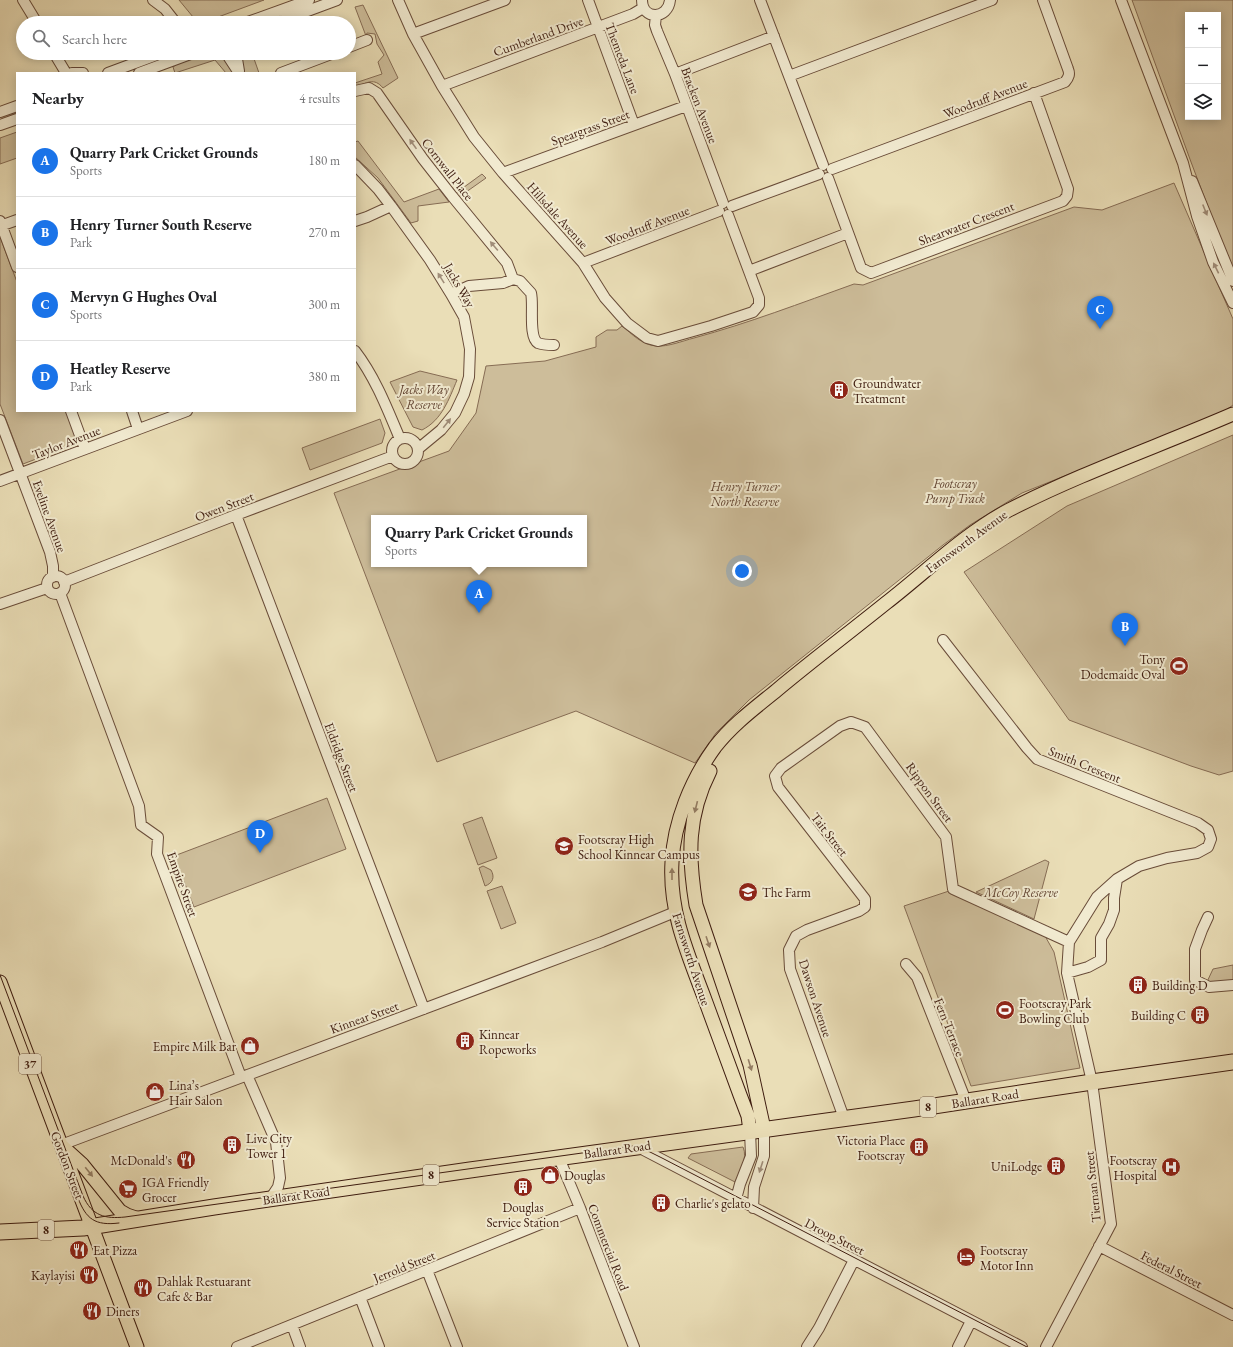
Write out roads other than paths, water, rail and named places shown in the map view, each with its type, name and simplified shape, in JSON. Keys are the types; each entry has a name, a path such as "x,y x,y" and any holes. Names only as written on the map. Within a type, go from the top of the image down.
{"highway":[{"name":"Ballarat Road","path":"0,1232 70,1229 92,1226 266,1199 1233,1062"}],"main road":[{"name":"Farnsworth Avenue","path":"757,1130 748,1116 679,929 675,912 672,885 673,852 682,813 689,792 708,759 725,735 739,720 976,531 1006,512 1050,490 1233,414"},
{"name":"Farnsworth Avenue","path":"757,1130 754,1077 696,905 692,882 690,841 700,791 711,768 727,743 742,724 771,695"},
{"path":"675,912 696,905"},
{"name":"Gordon Street","path":"0,982 137,1347"},
{"path":"702,990 722,983"},
{"path":"717,1032 737,1024"},
{"path":"61,1145 82,1164 120,1211 126,1215 141,1219"}],"street":[{"path":"23,0 33,16"},
{"path":"153,0 166,9 171,16"},
{"path":"264,16 309,0"},
{"path":"294,16 337,0"},
{"name":"Hillsdale Avenue","path":"398,0 413,34 442,86 474,137 503,173 583,263 605,298 628,323 647,338 658,340 711,326 753,312 759,306"},
{"path":"413,34 505,0"},
{"name":"Themeda Lane","path":"588,0 634,125"},
{"path":"642,4 647,12 656,15 666,10 670,0"},
{"name":"Shearwater Crescent","path":"760,0 826,171 861,268 871,273 1063,201 1067,196 1068,188 1034,93"},
{"path":"789,76 992,0"},
{"name":"Woodruff Avenue","path":"583,263 1065,82 1069,73 1043,0"},
{"path":"1121,0 1183,164 1196,216 1213,262 1233,303"},
{"name":"Cumberland Drive","path":"442,86 633,14 642,4"},
{"name":"Bracken Avenue","path":"656,15 655,25 657,31 675,74 749,271 759,298 759,306"},
{"path":"675,74 774,36"},
{"path":"356,44 367,40"},
{"path":"58,60 65,72"},
{"path":"111,72 143,60"},
{"path":"142,72 175,60"},
{"path":"231,60 238,72"},
{"path":"237,60 239,72"},
{"path":"284,72 315,60"},
{"name":"Cornwall Place","path":"356,91 369,88 377,93 423,159 508,263 513,279"},
{"path":"0,112 16,106"},
{"name":"Speargrass Street","path":"503,173 686,106"},
{"path":"0,125 16,119"},
{"path":"1183,164 1190,174 1233,281"},
{"name":"Jacks Way","path":"356,166 392,206 430,260 464,317 470,350 469,378 464,394 455,413 441,430 418,449"},
{"path":"356,221 392,206"},
{"path":"16,220 0,224 16,264"},
{"path":"749,271 848,233"},
{"path":"451,294 469,286 503,283 513,279 520,281 531,293 532,330 535,339 540,344 554,345"},
{"path":"356,352 366,365 384,400 400,439"},
{"path":"71,412 85,449"},
{"path":"132,412 138,429"},
{"name":"Taylor Avenue","path":"0,481 184,412"},
{"name":"Eveline Avenue","path":"0,420 50,552 53,566 53,577"},
{"path":"404,438 413,440 416,444 418,449 415,460 406,464 398,462 393,456 392,447 400,439 404,438"},
{"name":"Owen Street","path":"64,582 393,456"},
{"name":"Eldridge Street","path":"236,515 424,1009"},
{"path":"58,576 64,582 65,587 60,593 51,593 47,588 47,583 53,577 58,576"},
{"path":"0,604 47,588"},
{"name":"Empire Street","path":"60,593 140,806 141,825 158,837 157,854 244,1076"},
{"name":"Smith Crescent","path":"943,640 1037,759 1198,823 1208,830 1211,839 1208,847 1197,853 1167,858 1139,866 1117,879"},
{"name":"Rippon Street","path":"775,776 781,768 840,726 851,722 865,727 946,837 953,889 1069,942"},
{"name":"Tait Street","path":"775,776 778,787 865,899 866,907"},
{"path":"1069,942 1097,898 1117,879"},
{"path":"1067,973 1088,967 1101,960 1101,938 1110,924 1114,910 1117,879"},
{"name":"Dawson Avenue","path":"844,1118 790,969 789,950 796,936 807,930 866,907"},
{"name":"Kinnear Street","path":"61,1145 424,1009 675,912"},
{"path":"1208,917 1195,950 1196,980 1209,987 1233,985"},
{"name":"Tiernan Street","path":"1046,1347 1111,1224 1092,1082 1067,973 1069,942"},
{"name":"Fern Terrace","path":"906,964 917,977 966,1101"},
{"path":"244,1076 276,1142 280,1178 278,1187 272,1196 266,1199"},
{"name":"Farnsworth Avenue","path":"736,1199 751,1156 757,1130"},
{"name":"Farnsworth Avenue","path":"753,1208 754,1187 762,1168 764,1156 757,1130"},
{"name":"Droop Street","path":"636,1146 1022,1347"},
{"name":"Commercial Road","path":"558,1158 580,1208 634,1347"},
{"path":"280,1178 290,1193 296,1195"},
{"name":"Jerrold Street","path":"237,1347 580,1208"},
{"name":"Federal Street","path":"1099,1246 1233,1315"},
{"path":"807,1347 816,1334 854,1260"},
{"path":"427,1270 457,1347"},
{"path":"360,1297 379,1347"},
{"path":"958,1347 971,1320"},
{"path":"292,1325 300,1347"}],"tram line":[{"path":"0,975 83,1196 95,1212 105,1217 125,1217 632,1146 646,1150 662,1158 1027,1347"},
{"path":"78,1198 84,1211 92,1220 111,1224 119,1223"}],"place":[{"name":"Mervyn G Hughes Oval","path":"1100,329"},
{"name":"Groundwater Treatment","path":"839,390"},
{"name":"Quarry Park Cricket Grounds","path":"479,613"},
{"name":"Henry Turner South Reserve","path":"1125,646"},
{"name":"Tony Dodemaide Oval","path":"1179,666"},
{"name":"Footscray High School Kinnear Campus","path":"564,846"},
{"name":"Heatley Reserve","path":"260,853"},
{"name":"The Farm","path":"748,892"},
{"name":"Building D","path":"1138,985"},
{"name":"Footscray Park Bowling Club","path":"1005,1010"},
{"name":"Building C","path":"1200,1015"},
{"name":"Kinnear Ropeworks","path":"465,1041"},
{"name":"Empire Milk Bar","path":"250,1046"},
{"name":"Lina’s Hair Salon","path":"155,1092"},
{"name":"Live City Tower 1","path":"232,1145"},
{"name":"Victoria Place Footscray","path":"919,1147"},
{"name":"McDonald's","path":"186,1160"},
{"name":"UniLodge","path":"1056,1166"},
{"name":"Footscray Hospital","path":"1171,1167"},
{"name":"Douglas","path":"550,1175"},
{"name":"Douglas Service Station","path":"523,1187"},
{"name":"IGA Friendly Grocer","path":"128,1189"},
{"name":"Charlie's gelato","path":"661,1203"},
{"name":"Eat Pizza","path":"79,1250"},
{"name":"Footscray Motor Inn","path":"966,1257"},
{"name":"Kaylayisi","path":"89,1275"},
{"name":"Dahlak Restuarant Cafe & Bar","path":"143,1288"},
{"name":"Diners","path":"92,1311"}],"park label":[{"name":"Jacks Way Reserve","path":"424,396"},
{"name":"Footscray Pump Track","path":"955,490"},
{"name":"Henry Turner North Reserve","path":"745,494"},
{"name":"McCoy Reserve","path":"1021,892"}]}
